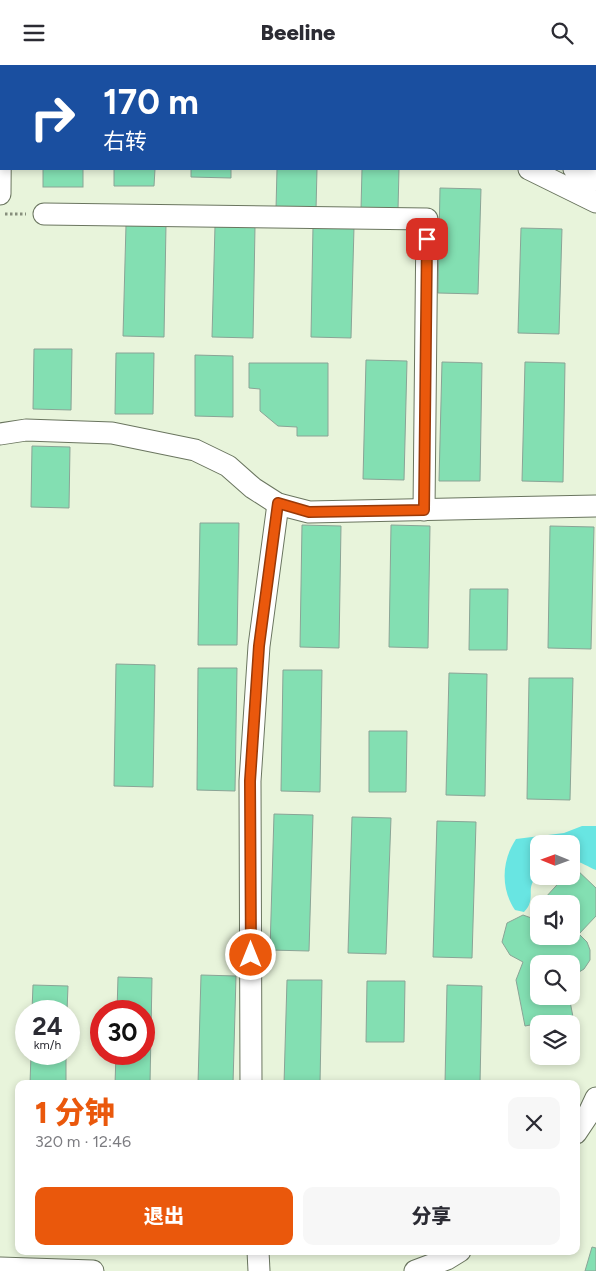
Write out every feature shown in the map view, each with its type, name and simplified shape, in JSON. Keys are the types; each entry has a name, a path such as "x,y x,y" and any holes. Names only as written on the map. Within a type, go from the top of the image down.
{"street":[{"path":"0,170 0,194"},
{"path":"531,170 596,202"},
{"path":"576,170 596,180"},
{"path":"44,214 427,219 424,510"},
{"path":"0,434 26,430 112,433 195,450 228,466 253,488 278,503 309,512 596,507"},
{"path":"251,1080 250,781 259,646 278,503"},
{"path":"580,1127 596,1098"},
{"path":"258,1255 259,1271"},
{"path":"421,1270 454,1255"},
{"path":"0,1268 93,1271"}],"path":[{"path":"0,214 44,214"}],"water":[{"path":"582,826 596,826 596,870 580,863 580,835 548,835 564,833"},
{"path":"530,837 530,885 532,885 530,902 524,912 515,910 507,893 505,883 508,856 516,839"}],"building":[{"path":"43,170 83,170 83,187 43,187"},
{"path":"114,170 155,170 154,186 114,186"},
{"path":"191,170 231,170 231,178 191,177"},
{"path":"277,170 317,170 316,210 276,209"},
{"path":"362,170 399,170 398,210 361,209"},
{"path":"440,188 481,189 478,294 438,293"},
{"path":"126,225 166,225 164,337 123,336"},
{"path":"215,226 255,227 253,338 212,337"},
{"path":"313,226 354,227 351,338 311,337"},
{"path":"521,228 562,229 559,334 518,333"},
{"path":"34,349 72,349 71,410 33,409"},
{"path":"116,353 154,353 153,414 115,414"},
{"path":"195,355 233,356 233,417 195,416"},
{"path":"366,360 407,361 404,480 363,479"},
{"path":"442,362 482,363 480,481 439,481"},
{"path":"525,362 565,363 563,482 522,481"},
{"path":"249,363 328,363 328,436 297,436 297,427 278,426 260,411 260,389 249,388"},
{"path":"32,446 70,447 69,508 31,507"},
{"path":"200,523 239,523 237,645 198,645"},
{"path":"302,525 341,526 339,648 300,647"},
{"path":"391,525 430,526 428,648 389,647"},
{"path":"550,526 594,527 591,649 548,648"},
{"path":"470,589 508,589 507,650 469,650"},
{"path":"116,664 155,665 153,787 114,786"},
{"path":"198,668 237,668 235,791 197,790"},
{"path":"283,670 322,670 320,792 281,791"},
{"path":"449,673 487,674 485,796 446,795"},
{"path":"529,678 573,678 570,800 527,799"},
{"path":"369,731 407,731 406,792 369,792"},
{"path":"274,814 313,815 309,951 270,950"},
{"path":"352,817 391,818 386,954 348,953"},
{"path":"437,821 476,822 472,958 433,957"},
{"path":"580,873 596,888 596,916 580,933 580,895 548,895 557,885 580,885"},
{"path":"523,915 530,918 530,945 580,945 580,935 587,942 590,950 590,960 580,971 580,955 530,955 530,1005 571,1005 573,1015 530,1015 530,1025 525,1026 516,980 523,962 510,955 502,942 507,923"},
{"path":"201,975 236,976 233,1080 198,1080"},
{"path":"118,977 152,978 152,1000 117,1000"},
{"path":"287,980 322,980 320,1080 284,1080"},
{"path":"367,981 405,981 404,1042 366,1042"},
{"path":"33,985 68,986 67,1000 32,1000"},
{"path":"447,985 482,986 480,1080 445,1080"},
{"path":"31,1065 66,1065 66,1080 30,1080"},
{"path":"116,1065 150,1065 150,1080 115,1080"},
{"path":"592,1247 596,1248 596,1271 585,1271"}],"route":[{"path":"251,955 250,781 259,646 278,503 309,512 424,510 427,239"}]}
